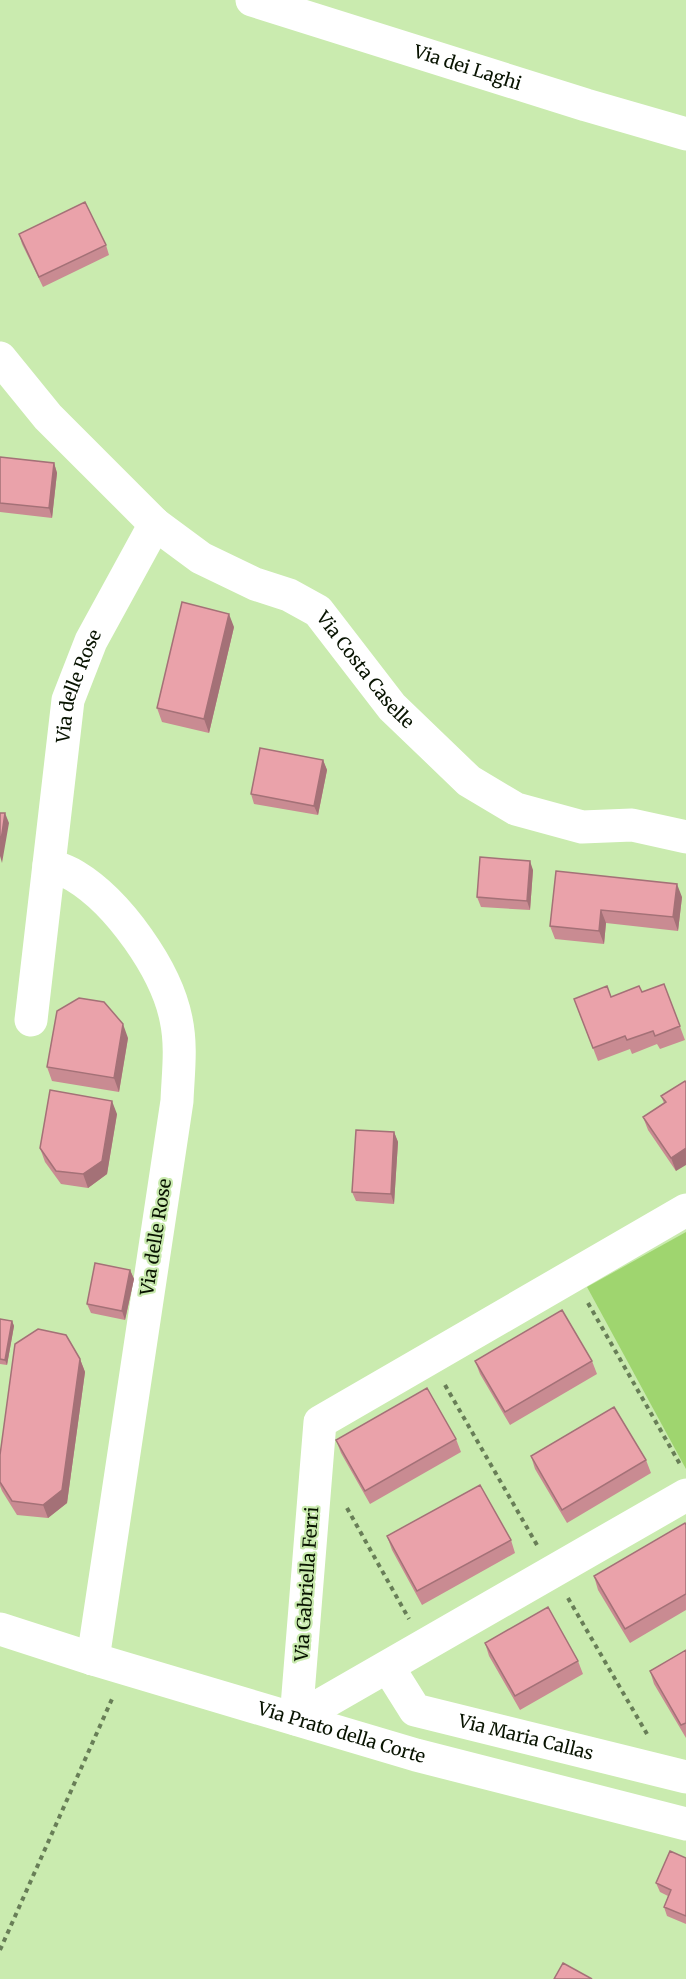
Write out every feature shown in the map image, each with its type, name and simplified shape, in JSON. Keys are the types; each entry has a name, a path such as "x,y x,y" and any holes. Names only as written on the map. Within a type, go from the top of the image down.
{"street":[{"name":"Via dei Laghi","path":"252,0 607,112 686,134"},
{"name":"Via Costa Caselle","path":"0,358 48,417 155,524 201,558 255,584 289,595 318,611 392,707 469,781 516,809 582,827 632,825 686,837"},
{"name":"Via delle Rose","path":"31,1020 68,700 91,642 155,524"},
{"name":"Via delle Rose","path":"50,865 74,876 100,895 139,942 164,983 176,1018 180,1049 177,1101 93,1659"},
{"name":"Via Gabriella Ferri","path":"296,1719 320,1422 686,1210"},
{"path":"296,1719 686,1495"},
{"name":"Via Prato della Corte","path":"0,1629 416,1755 686,1824"},
{"name":"Via Maria Callas","path":"388,1667 415,1710 686,1777"}],"path":[{"path":"572,1276 686,1474"},
{"path":"344,1503 424,1646"},
{"path":"0,1950 126,1668"}],"green space":[{"path":"686,1232 686,1469 587,1287"}],"building":[{"path":"85,202 106,245 39,277 19,234"},
{"path":"0,457 54,463 49,508 0,503"},
{"path":"182,602 229,614 204,719 157,708"},
{"path":"260,748 323,760 314,806 251,794"},
{"path":"0,813 5,813 0,847"},
{"path":"480,857 530,861 527,901 477,897"},
{"path":"556,871 677,884 673,917 601,910 599,931 550,926"},
{"path":"664,984 680,1026 655,1036 653,1031 627,1040 625,1036 593,1048 574,999 607,986 611,997 639,986 642,992"},
{"path":"79,998 104,1002 123,1024 114,1078 47,1067 57,1011"},
{"path":"685,1081 686,1148 671,1158 643,1117 666,1102 661,1096"},
{"path":"50,1090 112,1101 102,1161 83,1174 56,1171 40,1148"},
{"path":"356,1130 394,1132 391,1194 352,1192"},
{"path":"95,1263 130,1270 122,1311 87,1304"},
{"path":"562,1310 592,1361 505,1412 475,1361"},
{"path":"0,1319 12,1321 5,1360 0,1359"},
{"path":"38,1329 66,1335 80,1359 62,1490 43,1505 12,1501 0,1482 0,1455 15,1344"},
{"path":"427,1388 456,1439 365,1491 336,1440"},
{"path":"614,1407 646,1460 562,1510 531,1456"},
{"path":"480,1485 511,1540 417,1591 387,1536"},
{"path":"685,1523 686,1594 625,1629 594,1576"},
{"path":"548,1607 578,1661 515,1696 485,1643"},
{"path":"686,1650 686,1723 681,1725 650,1671"},
{"path":"670,1851 686,1858 686,1916 664,1907 671,1890 656,1883"},
{"path":"563,1963 592,1979 554,1979"}]}
